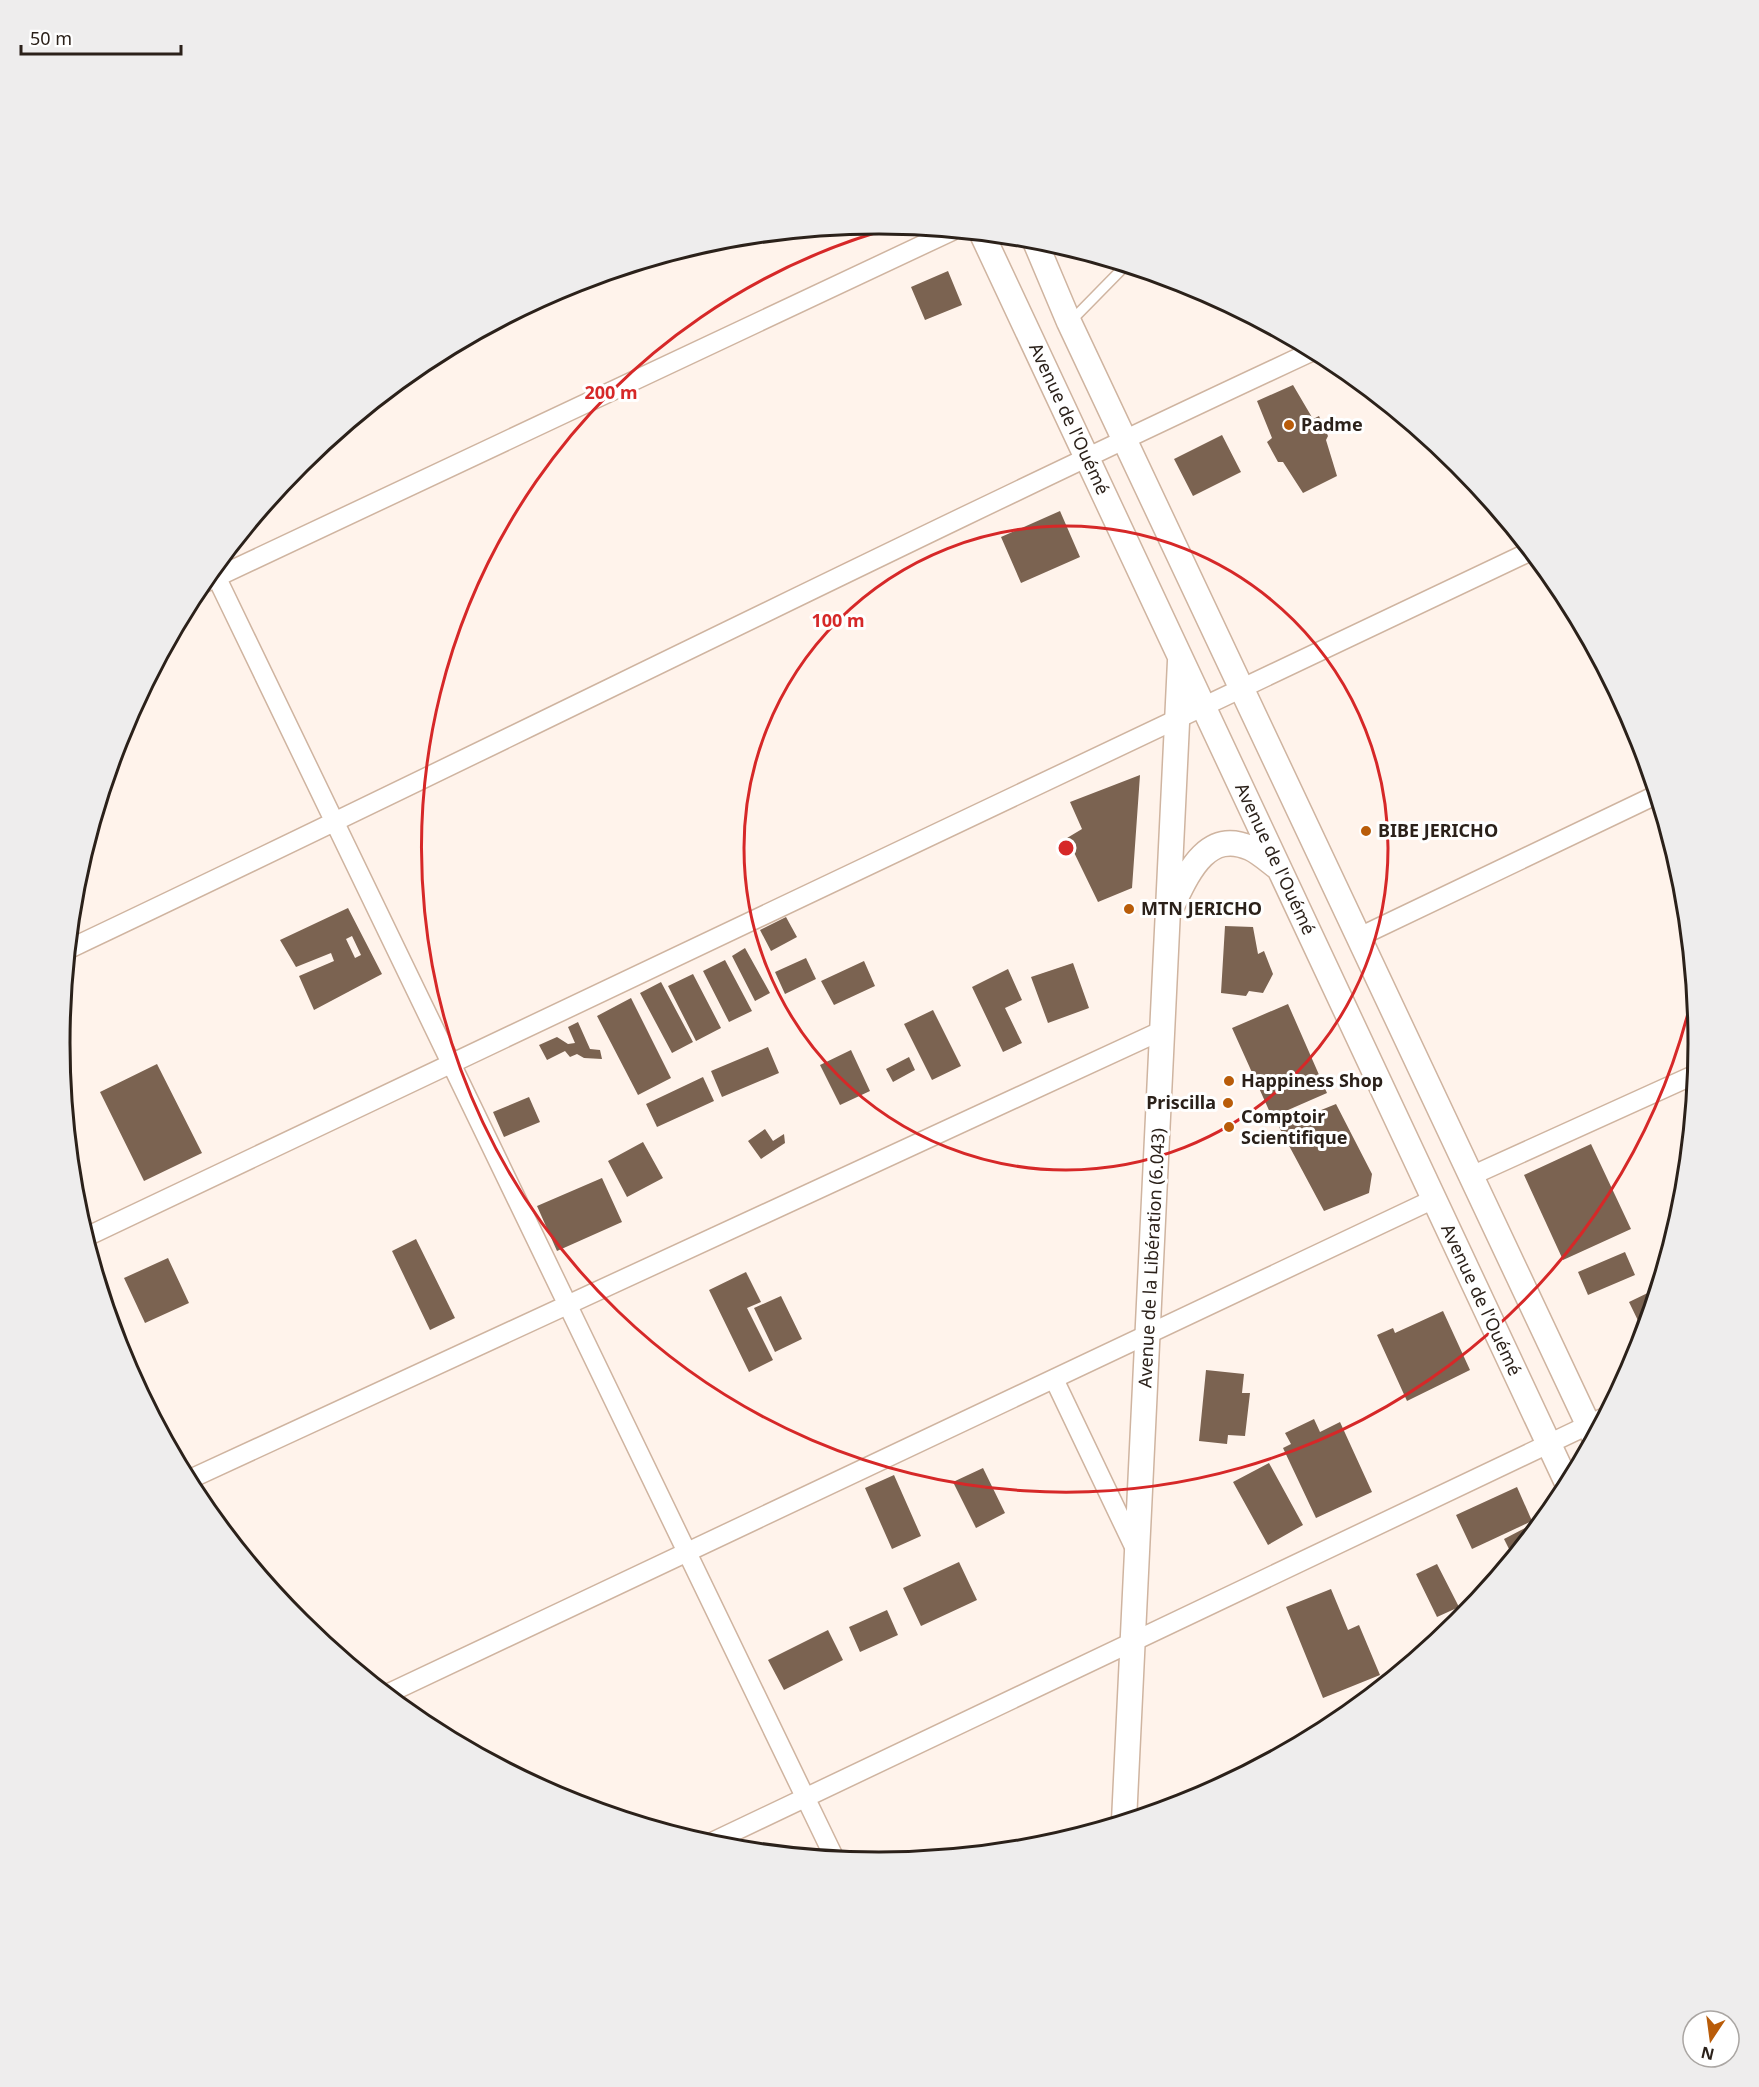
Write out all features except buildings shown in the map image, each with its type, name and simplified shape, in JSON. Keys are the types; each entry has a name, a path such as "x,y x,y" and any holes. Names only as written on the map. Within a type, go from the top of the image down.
{"main road":[{"name":"Avenue de l'Ouémé","path":"985,241 1563,1475"},
{"path":"1039,250 1069,322 1359,938 1472,1176 1594,1422"},
{"name":"Avenue de la Libération (6.043)","path":"1125,1814 1180,658"},
{"path":"1168,914 1191,866 1208,850 1230,843 1250,848 1280,869"}],"street":[{"path":"224,570 940,237"},
{"path":"76,946 335,824 1124,439 1304,355"},
{"path":"93,1233 1524,555"},
{"path":"214,585 335,824 831,1851"},
{"path":"1359,938 1650,798"},
{"path":"196,1475 1163,1030"},
{"path":"1472,1176 1687,1078"},
{"path":"395,1690 1434,1199"},
{"path":"1054,1379 1137,1555"},
{"path":"722,1837 1549,1443 1591,1428"}],"lane":[{"path":"1069,322 1120,271"}],"place":[{"name":"Padme","path":"1289,425"},
{"name":"BIBE JERICHO","path":"1366,831"},
{"name":"MTN JERICHO","path":"1129,909"},
{"name":"Happiness Shop","path":"1229,1081"},
{"name":"Priscilla","path":"1228,1103"},
{"name":"Comptoir Scientifique","path":"1229,1127"}]}
